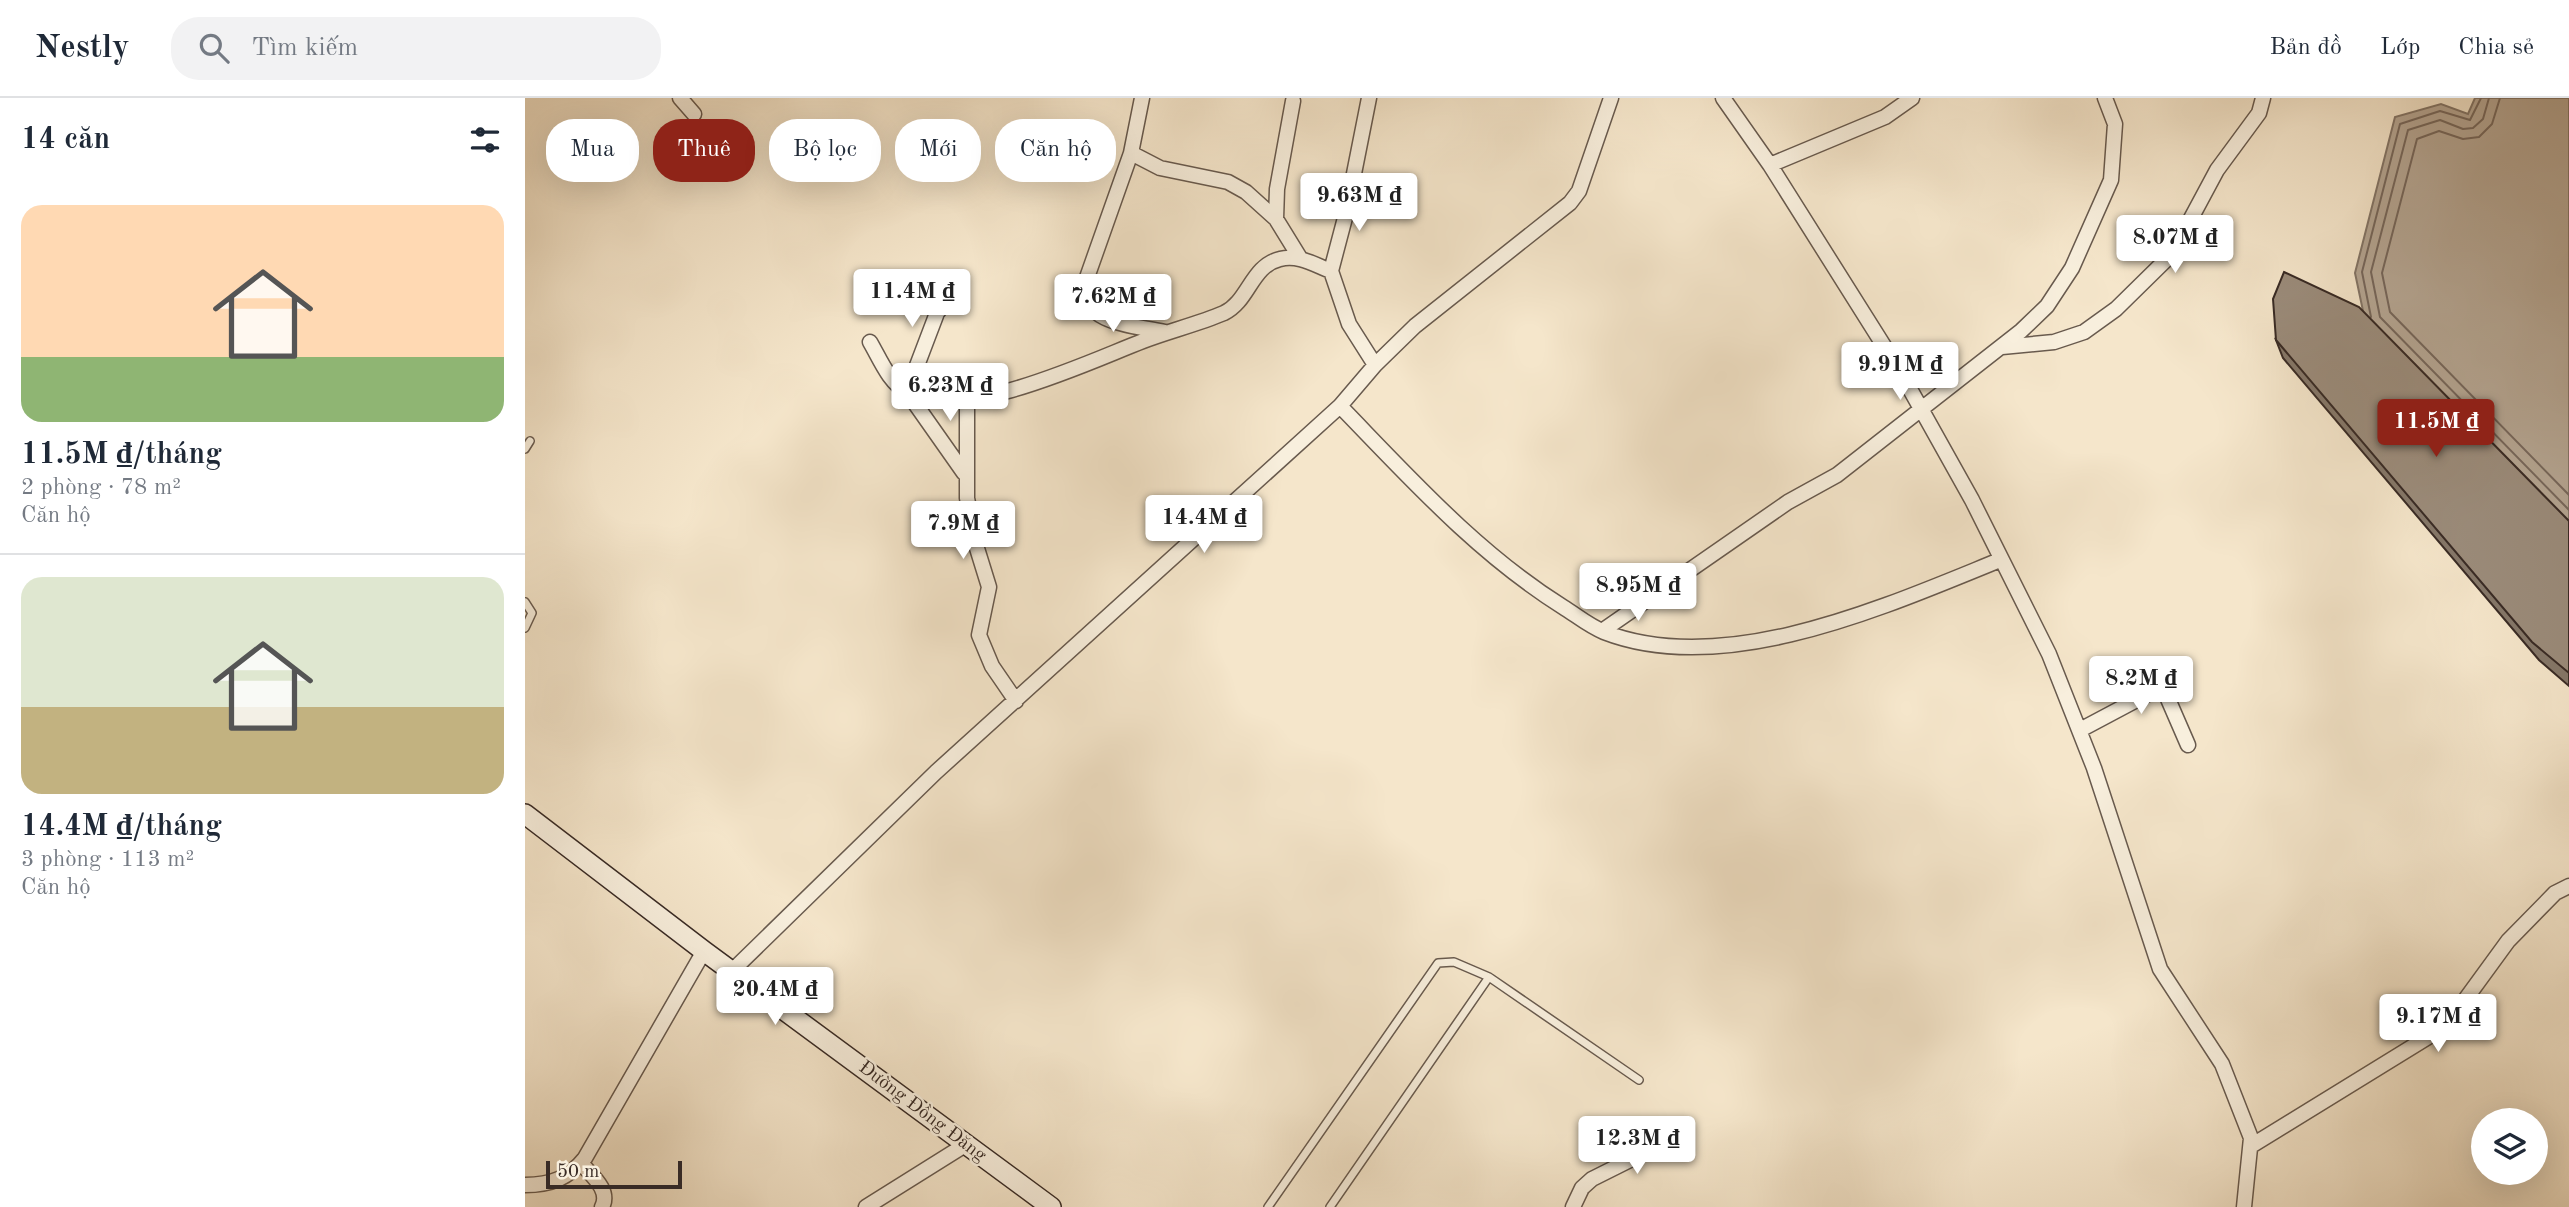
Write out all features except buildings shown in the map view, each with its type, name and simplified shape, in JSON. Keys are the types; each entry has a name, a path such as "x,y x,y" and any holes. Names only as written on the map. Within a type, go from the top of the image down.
{"main road":[{"name":"Đường Đồng Đăng","path":"525,814 703,951 733,970 1051,1207"}],"street":[{"path":"680,98 694,114"},
{"path":"1142,98 1131,153 1084,286 1084,299 1097,316 1167,332"},
{"path":"1369,98 1346,214 1331,271 1349,324 1375,365"},
{"path":"733,970 936,772 1340,406 1375,365 1415,326 1570,203 1579,191 1611,98"},
{"path":"1723,98 1863,310 1921,408 2049,654 2080,730 2160,969 2222,1065 2251,1138 2243,1207"},
{"path":"1770,166 1885,117 1912,98"},
{"path":"1602,631 1788,502 1837,475 2000,347 2047,306 2071,268 2111,180 2115,124 2105,98"},
{"path":"2000,347 2054,342 2084,332 2116,309 2172,254 2217,170 2259,113 2263,98"},
{"path":"1276,219 1277,189 1293,101"},
{"path":"1131,153 1160,168 1228,182 1245,192 1276,219 1300,258"},
{"path":"907,392 930,400 967,400 1073,369 1225,312 1259,271 1270,262 1283,257 1300,258 1331,271"},
{"path":"907,392 937,313 956,289"},
{"path":"870,342 887,372 907,392 964,473"},
{"path":"967,400 964,473 976,545 989,587 979,635 992,666 1016,701"},
{"path":"1340,406 1464,533 1540,593 1602,631 1632,640 1681,648 1758,643 1915,594 2000,560"},
{"path":"2080,730 2159,688 2165,692 2187,745"},
{"path":"2251,1146 2446,1027 2508,941 2555,893 2569,886"},
{"path":"525,1185 561,1180 581,1163 703,951"},
{"path":"1573,1207 1582,1188 1593,1179 1686,1132"},
{"path":"866,1207 965,1144"},
{"path":"581,1163 603,1190 605,1196 602,1207"}],"lane":[{"path":"525,449 530,442"},
{"path":"525,602 533,613 525,628"},
{"path":"1268,1207 1438,963 1454,961 1489,977 1639,1080"},
{"path":"1330,1207 1489,977"}],"water":[{"path":"2475,98 2569,98 2569,532 2366,325 2355,273 2395,117 2441,104 2468,114"}]}
